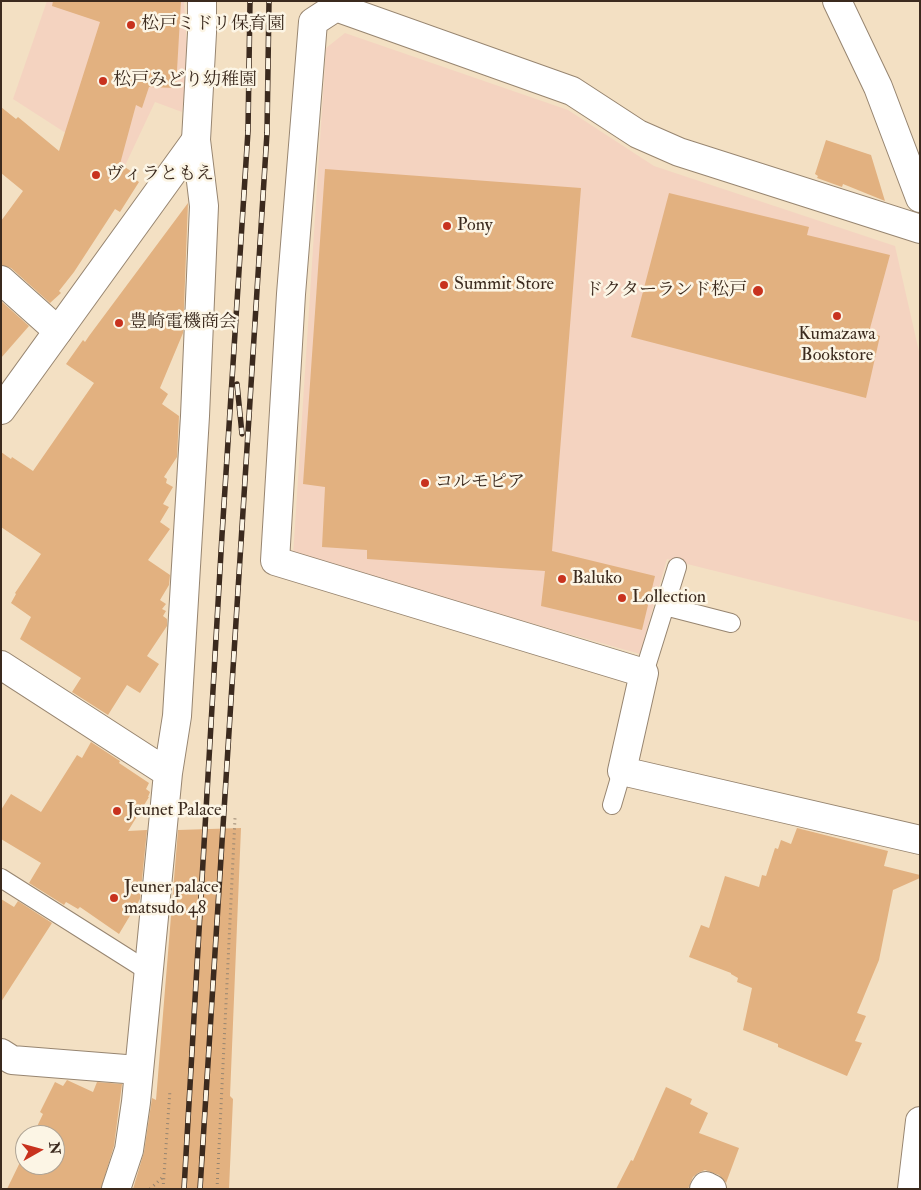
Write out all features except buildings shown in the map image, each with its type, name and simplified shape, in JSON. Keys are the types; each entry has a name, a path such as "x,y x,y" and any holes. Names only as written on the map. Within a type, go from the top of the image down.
{"street":[{"path":"116,1189 129,1150 136,1102 168,772 177,716 196,406 204,206 196,140 202,1"},
{"path":"837,1 878,87 920,198"},
{"path":"920,229 679,152 638,134 572,91 336,8 313,22 291,294 276,561 644,673 622,771 920,840"},
{"path":"1,410 196,140"},
{"path":"1,280 58,331"},
{"path":"6,677 168,772"},
{"path":"1,1053 12,1060 138,1070"},
{"path":"912,1189 920,1121"},
{"path":"704,1189 706,1186 712,1189"}],"lane":[{"path":"644,673 677,567"},
{"path":"665,606 731,622"},
{"path":"612,805 622,771"},
{"path":"1,878 148,971"}],"path":[{"path":"217,1189 235,818"},
{"path":"150,1189 164,1176"}],"shaded area":[{"name":"松戸みどり幼稚園","path":"47,1 184,1 188,62 182,112 155,102 123,170 13,99"},
{"path":"345,33 568,110 654,166 895,246 920,356 920,622 667,559 640,654 293,556 326,48"}],"railway":[{"path":"184,1189 222,535 248,131 250,1"},
{"path":"200,1189 267,133 269,1"},
{"path":"237,384 242,434"}],"place":[{"name":"松戸ミドリ保育園","path":"131,25"},
{"name":"松戸みどり幼稚園","path":"103,81"},
{"name":"ヴィラともえ","path":"96,175"},
{"name":"Pony","path":"447,226"},
{"name":"Summit Store","path":"444,285"},
{"name":"ドクターランド松戸","path":"758,291"},
{"name":"Kumazawa Bookstore","path":"837,316"},
{"name":"豊崎電機商会","path":"119,323"},
{"name":"コルモピア","path":"425,483"},
{"name":"Baluko","path":"562,579"},
{"name":"Lollection","path":"622,598"},
{"name":"Jeunet Palace","path":"117,811"},
{"name":"Jeuner palace matsudo 48","path":"114,898"}]}
